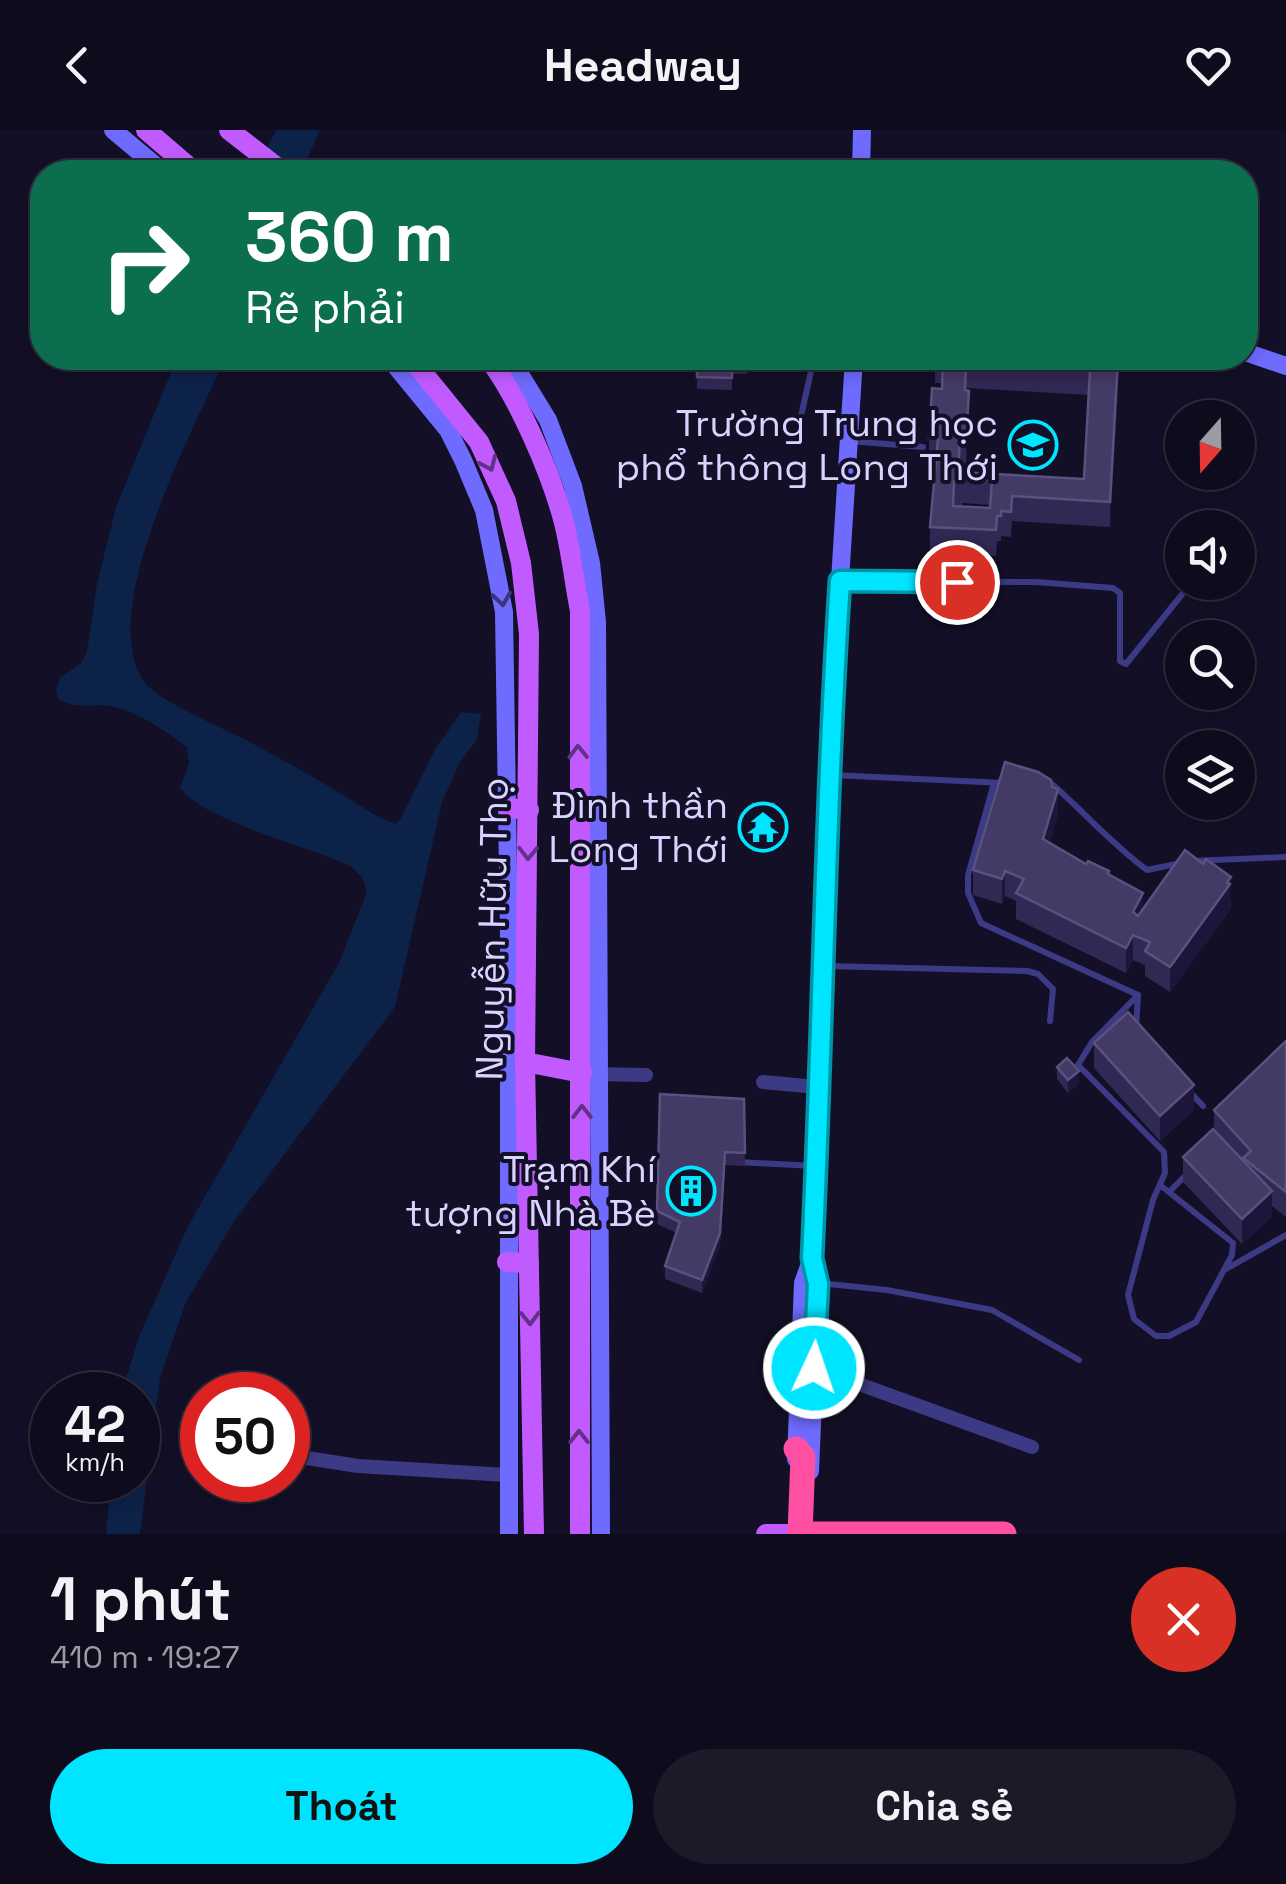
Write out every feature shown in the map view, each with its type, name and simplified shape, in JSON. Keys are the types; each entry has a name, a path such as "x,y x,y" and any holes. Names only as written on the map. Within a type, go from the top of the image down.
{"highway":[{"path":"796,1449 803,1458 804,1534 1004,1534"}],"main road":[{"path":"113,130 149,160"},
{"path":"146,130 181,160"},
{"path":"861,160 862,130"},
{"path":"235,133 268,160"},
{"path":"1258,356 1286,366"},
{"name":"Nguyễn Hữu Thọ","path":"399,370 448,430 484,510 504,612 518,808 525,1062 509,1534"},
{"name":"Nguyễn Hữu Thọ","path":"421,370 479,442 506,501 521,562 528,634 518,808 518,1262 534,1534"},
{"path":"497,370 534,444 563,518 580,611 600,1534"},
{"path":"517,370 548,420 574,486 591,563 598,667 590,979"},
{"path":"792,1534 804,1283 812,1258 816,1087 853,370"},
{"path":"525,1062 591,1074"},
{"path":"580,1534 591,1074"},
{"path":"766,1534 804,1534 818,1283 812,1258"}],"street":[{"path":"591,1074 646,1075"},
{"path":"763,1082 816,1087"},
{"path":"814,1368 1032,1447"},
{"path":"310,1458 358,1466 508,1475"}],"lane":[{"path":"799,425 811,370"},
{"path":"848,441 923,447"},
{"path":"840,581 1036,582 1114,588 1120,592 1120,661 1126,664 1178,600"},
{"path":"831,774 1013,783"},
{"path":"994,782 968,875 968,893 982,923 1138,995"},
{"path":"1032,784 1052,784 1110,842 1147,870 1208,858 1286,857"},
{"path":"825,966 1027,971 1038,974 1054,989 1050,1021"},
{"path":"1137,1034 1138,995"},
{"path":"1138,995 1092,1042 1078,1065 1164,1152 1165,1173 1153,1200 1128,1296 1134,1319 1156,1336 1169,1336 1196,1322 1232,1255 1233,1243 1160,1185"},
{"path":"1176,1077 1203,1106"},
{"path":"720,1161 816,1166"},
{"path":"1168,1192 1192,1169"},
{"path":"1224,1270 1286,1236"},
{"path":"818,1283 887,1290 992,1310 1079,1360"}],"water":[{"path":"276,130 320,130 306,160 261,160"},
{"path":"172,370 220,370 172,475 139,572 131,617 133,656 148,686 396,824 436,748 461,712 481,714 477,739 459,764 442,802 395,1007 235,1220 186,1302 160,1378 160,1372 128,1372 139,1337 188,1226 340,961 367,892 362,877 350,866 235,823 194,801 180,788 189,763 187,747 161,729 114,707 72,705 58,699 60,678 81,663 87,652 97,584 116,507"},
{"path":"109,1502 144,1502 140,1534 106,1534"}],"building":[{"path":"697,370 732,370 732,378 697,377"},
{"path":"943,370 966,370 965,390 969,391 966,440 960,439 958,472 1084,479 1090,370 1117,370 1110,502 1012,496 1011,512 1001,511 996,530 930,527 938,439 929,438 932,388 942,389","holes":["992,480 990,508 953,506 954,481"]},
{"path":"1005,762 1051,780 1052,787 1058,789 1043,839 1086,864 1088,861 1109,871 1108,874 1143,893 1133,912 1138,916 1185,850 1231,877 1227,882 1230,884 1170,967 1145,951 1150,942 1133,935 1126,948 1016,893 1024,879 1005,871 1002,879 973,870"},
{"path":"753,804 774,804 773,824 752,823"},
{"path":"1128,1012 1194,1085 1160,1116 1094,1043"},
{"path":"1286,1041 1286,1192 1243,1158 1251,1151 1214,1110"},
{"path":"1067,1058 1079,1071 1068,1080 1057,1067"},
{"name":"Trạm Khí tượng Nhà Bè","path":"660,1094 744,1099 745,1153 725,1152 720,1233 702,1280 665,1266 680,1222 657,1211"},
{"path":"1213,1129 1272,1191 1242,1219 1183,1157"}],"place":[{"name":"Trường Trung học phổ thông Long Thới","path":"1033,445"},
{"name":"Đình thần Long Thới","path":"763,827"},
{"name":"Trạm Khí tượng Nhà Bè","path":"691,1191"}],"route":[{"path":"814,1368 818,1284 812,1258 816,1087 825,966 840,581 957,582"}]}
